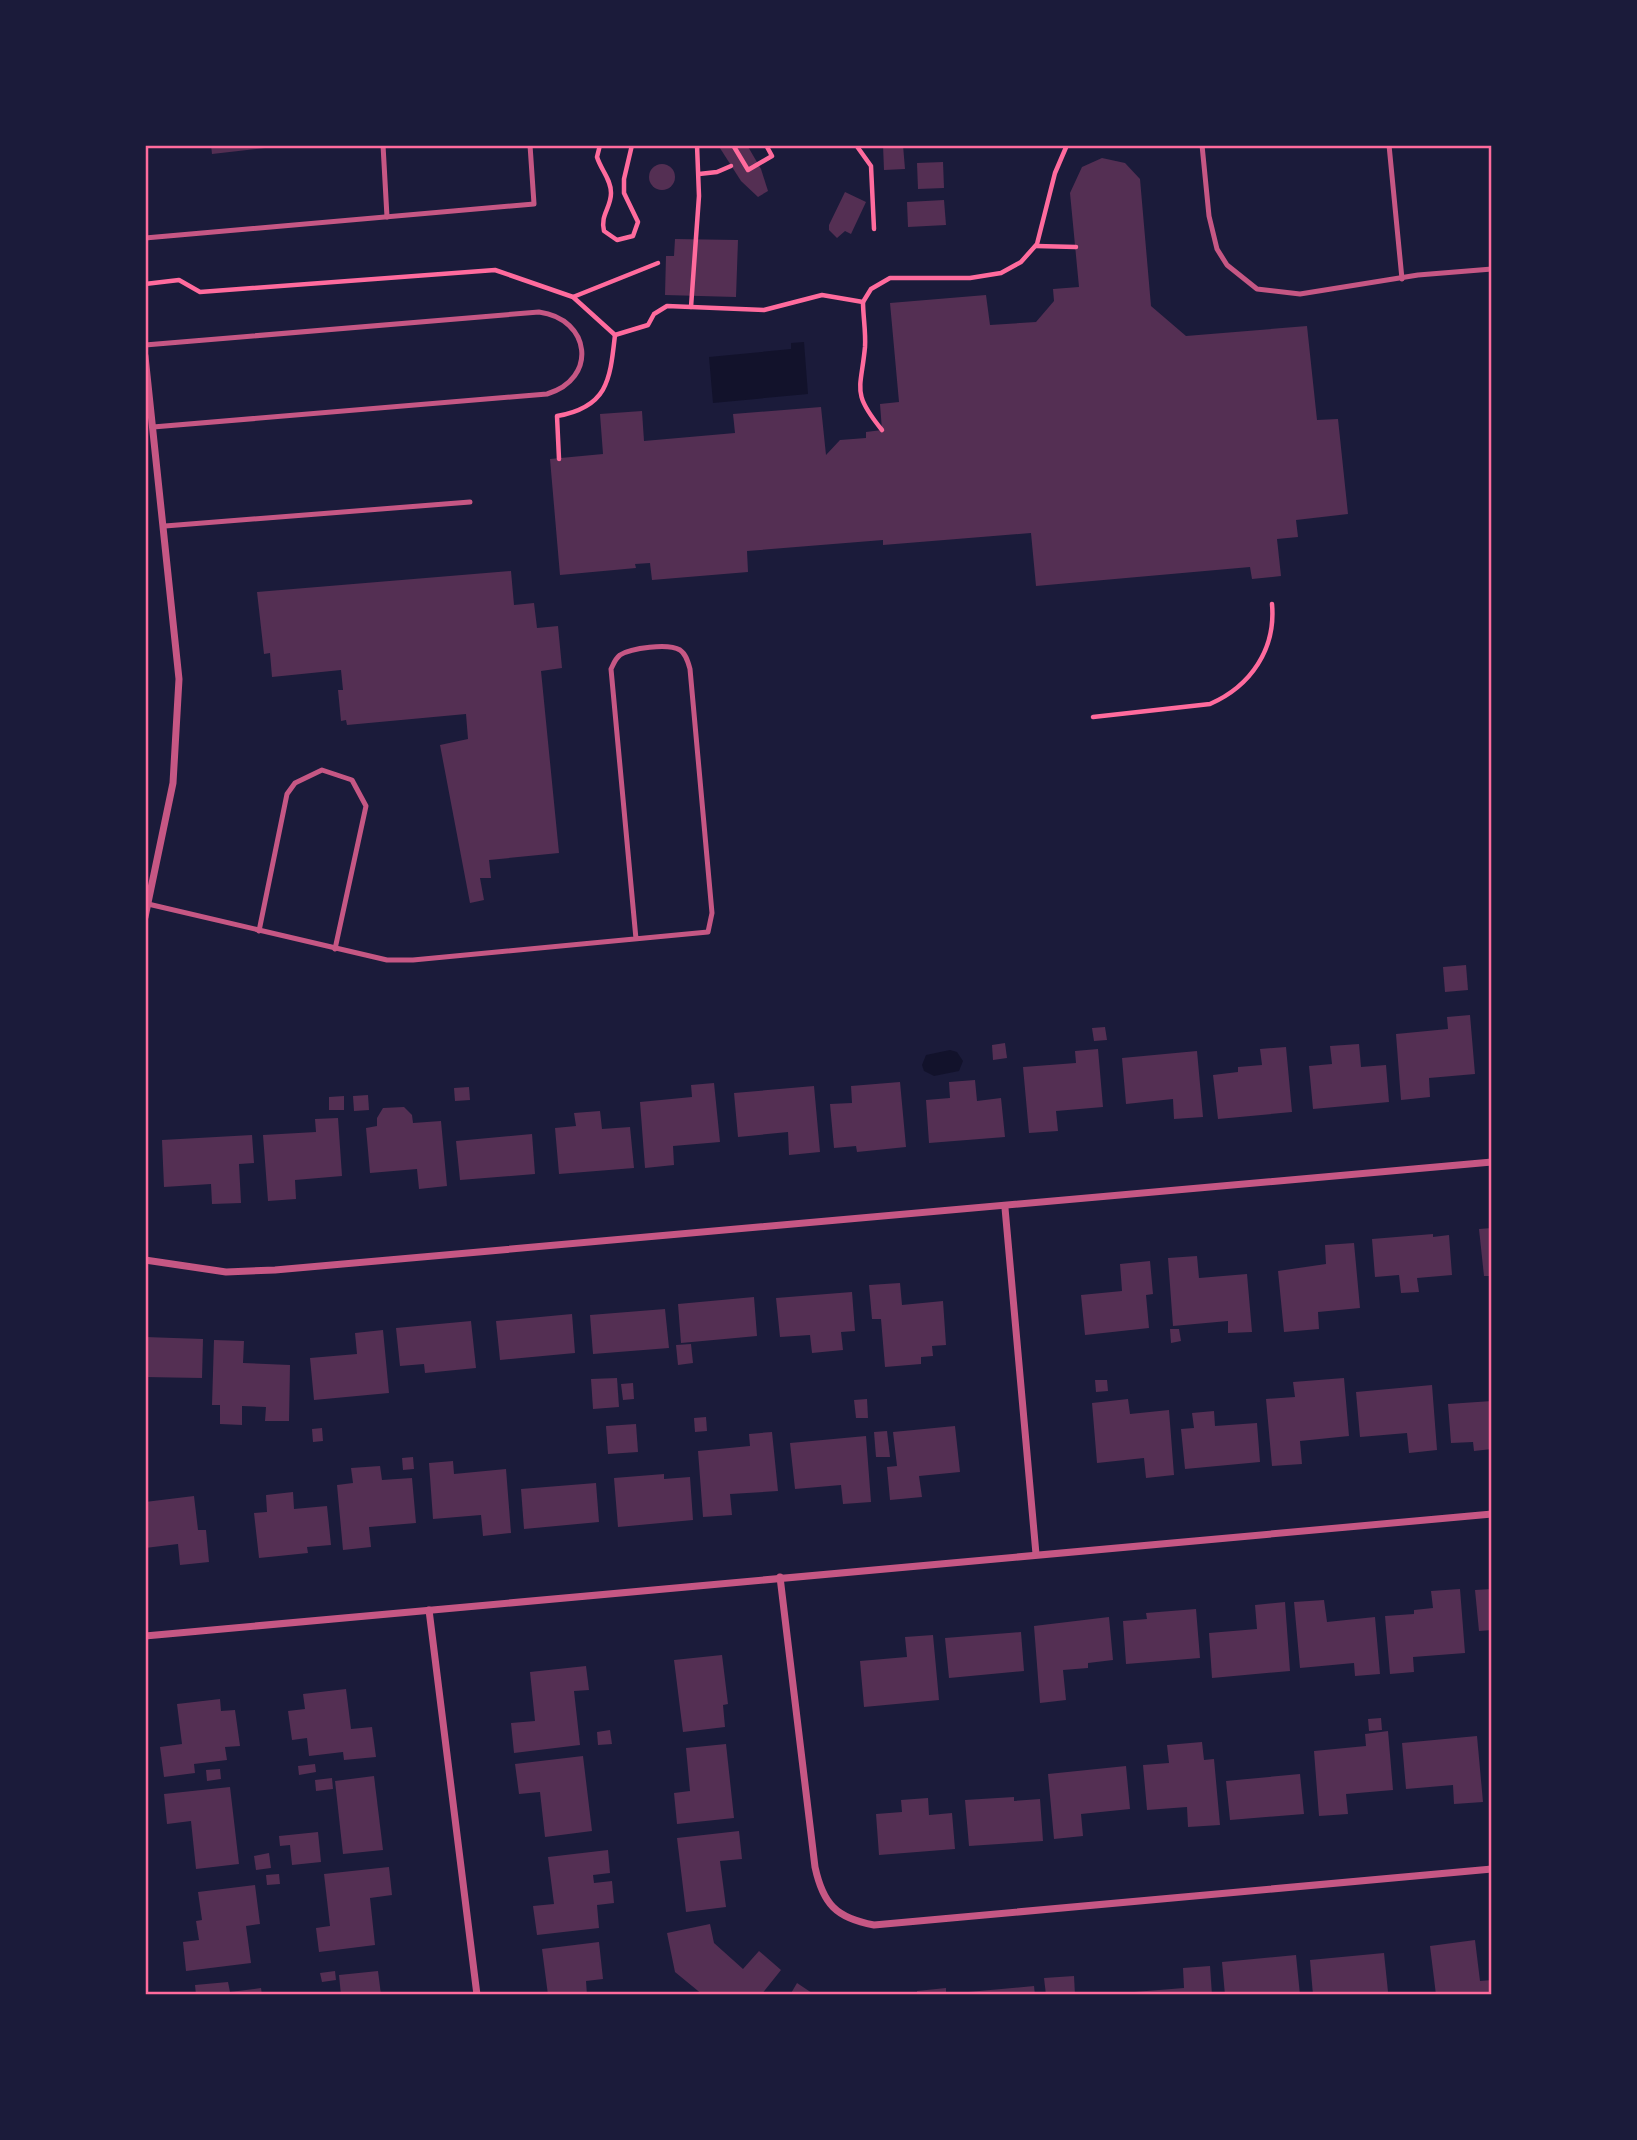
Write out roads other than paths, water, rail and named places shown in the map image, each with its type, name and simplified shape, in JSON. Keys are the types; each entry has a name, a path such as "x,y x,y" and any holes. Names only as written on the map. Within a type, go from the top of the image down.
{"street":[{"path":"145,356 179,679 173,783 145,917"},
{"path":"145,1260 226,1272 275,1270 1005,1208 1492,1162"},
{"path":"1005,1208 1036,1554"},
{"path":"145,1636 1492,1514"},
{"path":"779,1577 820,1892 849,1920 874,1925 1492,1869"},
{"path":"429,1610 477,1995"}],"lane":[{"path":"383,145 387,217"},
{"path":"145,238 534,204 530,145"},
{"path":"1202,145 1213,237 1227,265 1245,281 1269,292 1300,294 1492,269"},
{"path":"1389,145 1402,279"},
{"path":"145,345 539,312 564,320 574,328 580,342 580,367 572,381 561,390 547,394 153,427"},
{"path":"165,526 470,502"},
{"path":"147,904 387,960 413,960 636,939 708,932 712,913 690,668 680,650 670,647 627,651 617,657 611,668 636,939"},
{"path":"259,931 287,794 295,783 307,775 322,770 338,772 352,780 366,806 335,949"}]}
